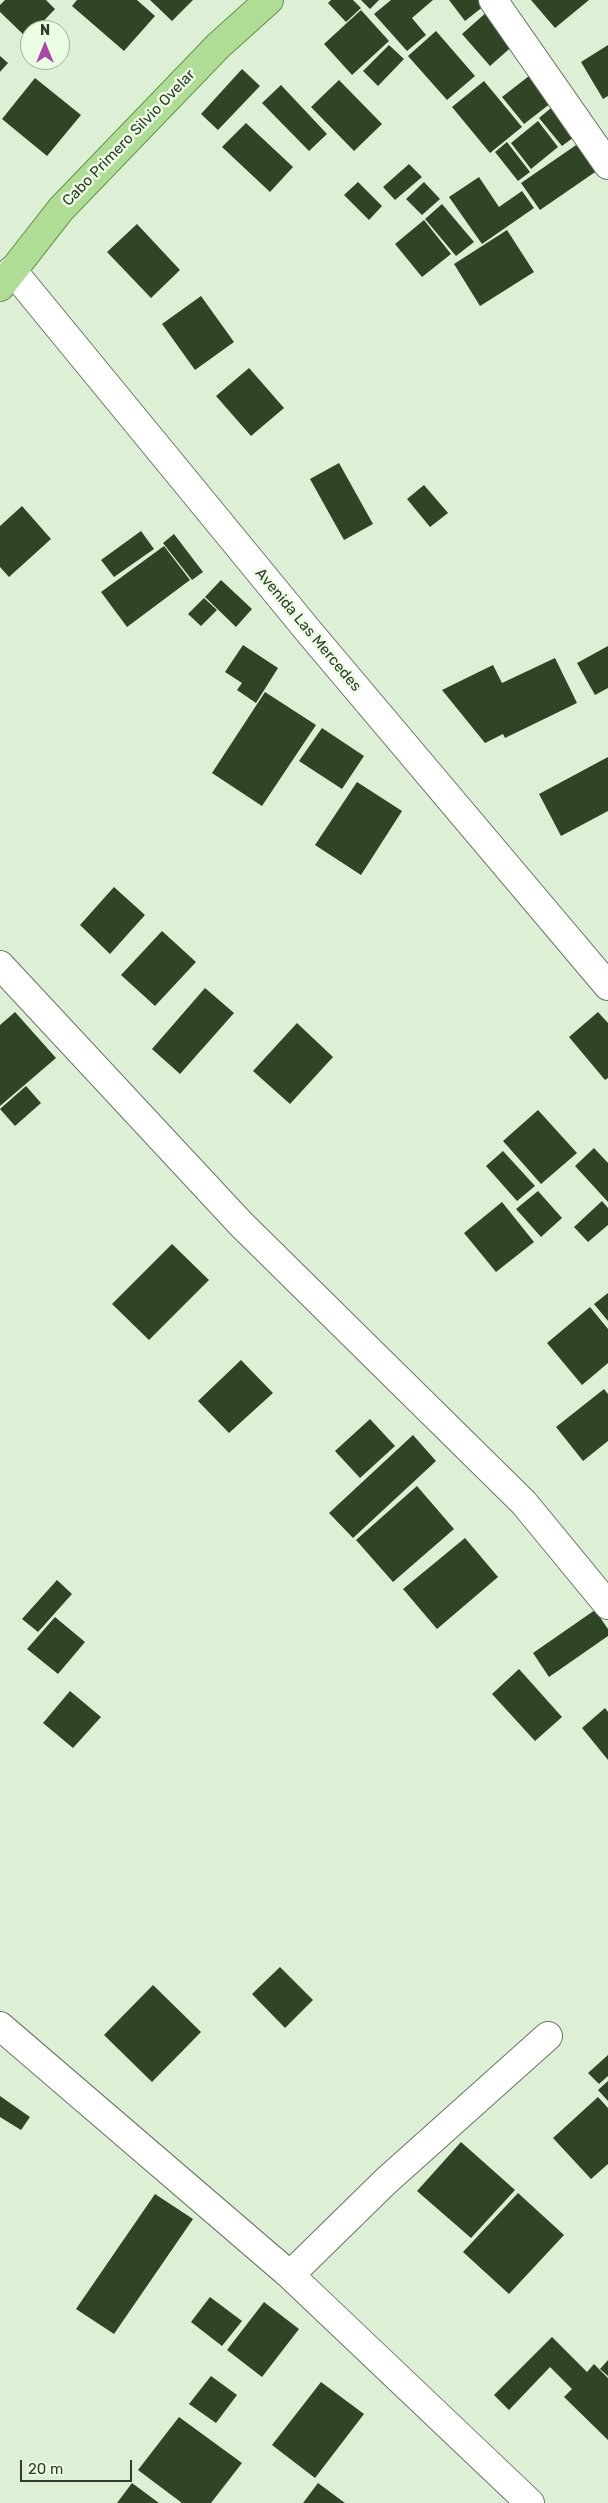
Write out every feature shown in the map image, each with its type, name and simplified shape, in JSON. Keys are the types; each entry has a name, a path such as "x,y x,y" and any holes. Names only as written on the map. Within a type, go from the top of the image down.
{"main road":[{"name":"Cabo Primero Silvio Ovelar","path":"6,278 61,209 218,46 269,0"}],"street":[{"path":"493,0 608,166"},
{"name":"Avenida Las Mercedes","path":"6,278 310,633 608,986"},
{"path":"0,965 241,1224 524,1503 608,1605"},
{"path":"0,2026 290,2275 530,2503"},
{"path":"290,2275 386,2181 548,2036"}],"building":[{"path":"5,0 46,0 55,9 45,20 20,20 20,31 0,12 0,5"},
{"path":"77,0 137,0 155,16 124,51 72,6"},
{"path":"150,0 193,0 172,21"},
{"path":"331,0 353,0 361,8 346,22 328,3"},
{"path":"361,0 379,0 370,9"},
{"path":"391,0 433,0 412,18 426,35 407,51 374,14"},
{"path":"449,0 488,0 489,2 465,21"},
{"path":"531,0 589,0 555,28"},
{"path":"361,10 389,41 352,75 324,44"},
{"path":"488,11 516,43 490,66 462,34"},
{"path":"436,31 475,76 447,100 408,56"},
{"path":"389,45 404,59 378,86 363,71"},
{"path":"608,45 608,96 603,99 581,62"},
{"path":"0,56 8,63 0,72"},
{"path":"242,69 260,86 218,130 201,114"},
{"path":"538,69 560,96 524,124 502,97"},
{"path":"35,78 81,115 47,156 2,119"},
{"path":"339,80 382,124 354,151 311,107"},
{"path":"484,81 522,127 490,153 452,107"},
{"path":"281,85 327,134 309,151 262,103"},
{"path":"551,108 574,137 562,146 539,118"},
{"path":"538,121 558,147 531,169 511,143"},
{"path":"246,123 293,167 270,192 222,147"},
{"path":"582,141 601,168 540,210 521,183"},
{"path":"507,142 530,172 518,181 495,152"},
{"path":"409,164 422,177 395,200 383,187"},
{"path":"479,177 499,207 522,191 534,208 482,244 449,197"},
{"path":"358,182 382,206 369,220 344,195"},
{"path":"424,182 440,199 422,215 406,199"},
{"path":"442,204 474,242 456,256 425,219"},
{"path":"424,220 451,254 422,277 395,244"},
{"path":"137,224 180,270 151,298 107,252"},
{"path":"507,230 534,272 480,306 454,264"},
{"path":"201,296 234,342 195,370 162,324"},
{"path":"249,368 284,408 251,436 216,396"},
{"path":"339,463 373,524 344,540 310,479"},
{"path":"424,485 448,513 430,527 407,499"},
{"path":"22,506 51,539 9,577 0,567 0,526"},
{"path":"141,531 154,549 114,577 101,560"},
{"path":"174,534 203,572 192,580 163,543"},
{"path":"164,546 190,580 127,627 101,592"},
{"path":"221,580 252,609 236,627 205,597"},
{"path":"204,598 217,610 201,626 188,614"},
{"path":"243,645 278,668 256,703 237,690 242,683 225,672"},
{"path":"608,646 608,688 595,695 577,663"},
{"path":"555,658 577,703 505,738 503,734 485,743 442,690 493,665 502,683"},
{"path":"265,692 316,725 262,806 212,773"},
{"path":"322,728 364,756 342,789 299,761"},
{"path":"608,757 608,811 561,836 539,794"},
{"path":"357,782 402,811 361,875 315,845"},
{"path":"114,887 145,915 110,954 80,925"},
{"path":"162,931 196,962 155,1006 121,975"},
{"path":"205,988 234,1013 180,1074 152,1049"},
{"path":"15,1012 56,1058 0,1106 0,1025"},
{"path":"598,1012 608,1023 608,1078 605,1080 569,1037"},
{"path":"297,1023 333,1057 290,1104 253,1071"},
{"path":"26,1086 41,1103 15,1126 0,1109"},
{"path":"538,1110 577,1153 541,1184 503,1141"},
{"path":"594,1148 608,1163 608,1202 575,1166"},
{"path":"503,1151 535,1186 517,1201 486,1166"},
{"path":"538,1191 562,1218 541,1237 516,1209"},
{"path":"602,1201 608,1208 608,1225 588,1242 574,1227"},
{"path":"502,1202 534,1242 496,1272 464,1233"},
{"path":"172,1244 209,1280 149,1340 112,1304"},
{"path":"608,1293 608,1321 594,1304"},
{"path":"590,1307 608,1329 608,1363 582,1385 547,1343"},
{"path":"241,1360 273,1393 229,1433 198,1401"},
{"path":"604,1389 608,1394 608,1441 583,1461 556,1427"},
{"path":"370,1419 395,1446 360,1478 335,1451"},
{"path":"413,1435 436,1461 353,1538 329,1513"},
{"path":"417,1486 454,1529 393,1582 356,1540"},
{"path":"465,1538 498,1577 437,1629 403,1589"},
{"path":"57,1580 72,1594 38,1632 22,1619"},
{"path":"595,1610 608,1629 608,1636 549,1677 533,1653"},
{"path":"55,1617 85,1642 58,1674 27,1649"},
{"path":"519,1669 562,1717 535,1741 492,1694"},
{"path":"70,1691 101,1717 73,1748 43,1723"},
{"path":"605,1708 608,1712 608,1760 582,1728"},
{"path":"280,1967 313,2000 285,2028 252,1994"},
{"path":"153,1985 201,2032 152,2082 104,2035"},
{"path":"608,2055 608,2076 599,2084 588,2073"},
{"path":"608,2081 608,2101 598,2090"},
{"path":"0,2096 30,2117 21,2130 0,2117"},
{"path":"598,2097 608,2108 608,2164 591,2179 553,2138"},
{"path":"461,2142 515,2190 471,2238 417,2191"},
{"path":"518,2193 564,2235 509,2294 463,2252"},
{"path":"155,2194 193,2219 114,2334 76,2309"},
{"path":"210,2297 242,2321 222,2346 191,2322"},
{"path":"264,2302 299,2329 262,2377 227,2350"},
{"path":"552,2337 587,2372 594,2364 608,2378 608,2440 564,2397 572,2389 550,2367 509,2410 494,2395"},
{"path":"608,2360 608,2376 600,2369"},
{"path":"211,2376 237,2395 216,2423 189,2404"},
{"path":"321,2382 364,2414 315,2478 272,2445"},
{"path":"179,2417 242,2463 211,2503 182,2503 138,2470"},
{"path":"132,2483 159,2503 117,2503"},
{"path":"318,2483 345,2503 303,2503"}]}
